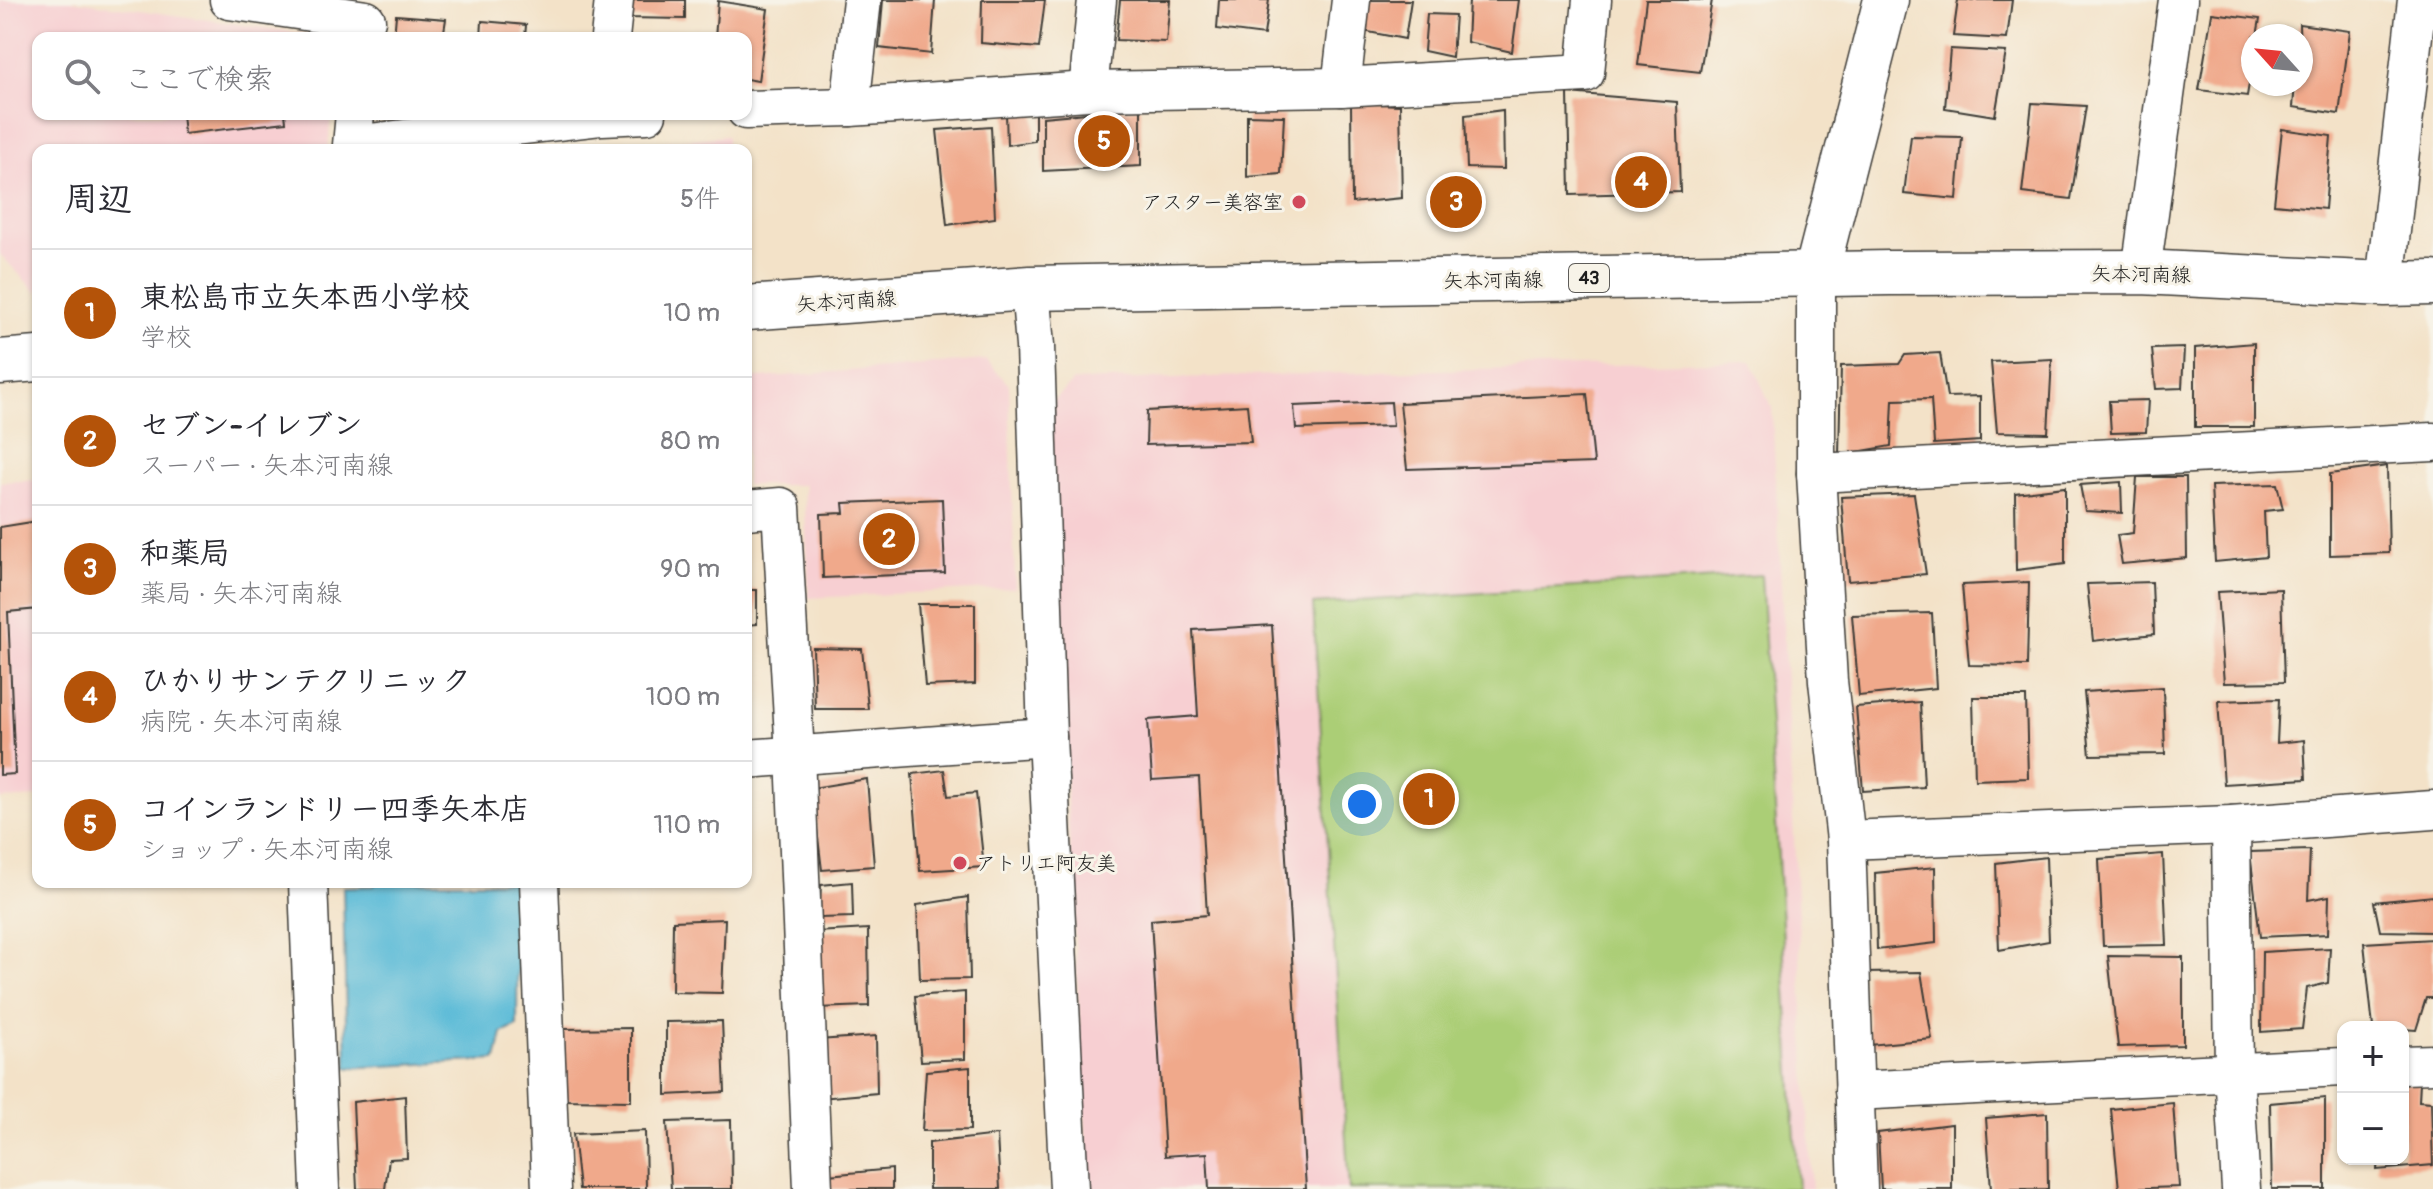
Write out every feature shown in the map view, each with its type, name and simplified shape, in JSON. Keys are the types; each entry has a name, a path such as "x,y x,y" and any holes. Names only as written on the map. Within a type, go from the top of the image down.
{"main road":[{"path":"1816,274 1886,0"},
{"name":"矢本河南線","path":"752,308 1030,288 1816,274 2141,272 2385,284 2433,283"},
{"path":"0,362 32,359"}],"street":[{"path":"229,0 366,19"},
{"path":"611,32 614,0"},
{"path":"850,107 862,0"},
{"path":"1088,91 1097,0"},
{"path":"1341,87 1351,0"},
{"path":"752,110 850,107 1088,91 1341,87 1585,73 1592,0"},
{"path":"2141,272 2178,0"},
{"path":"2385,284 2417,0"},
{"path":"352,144 354,120"},
{"path":"360,144 560,120"},
{"path":"1816,274 1816,473 1828,681 1846,840 1858,1189"},
{"path":"1030,288 1035,346 1047,737 1069,1189"},
{"path":"1816,473 2433,442"},
{"path":"752,509 781,507 813,1189"},
{"path":"752,759 1047,737"},
{"path":"1846,840 2231,825 2433,810"},
{"path":"2231,825 2234,1071 2241,1189"},
{"path":"308,888 320,1189"},
{"path":"539,888 551,1189"},
{"path":"2409,1065 2433,1064"},
{"path":"1854,1091 2337,1067"}],"shaded area":[{"path":"0,0 70,0 292,32 32,32 32,120 330,120 328,144 32,144 32,288 0,254"},
{"path":"727,136 727,144 640,144"},
{"path":"986,360 1009,385 1015,588 809,598 804,485 752,485 752,379"},
{"path":"1751,361 1772,408 1812,1189 1089,1189 1045,410 1073,381"},
{"path":"32,480 32,797 0,799 0,482"}],"green space":[{"path":"1761,575 1798,1189 1349,1189 1313,604"}],"water":[{"path":"343,888 518,888 517,1026 502,1033 496,1060 347,1068"}],"building":[{"path":"628,0 685,0 685,19 627,18"},
{"path":"883,0 935,0 931,54 879,48"},
{"path":"982,0 1045,0 1039,48 981,43"},
{"path":"1120,0 1170,0 1166,42 1116,40"},
{"path":"1219,0 1269,0 1264,35 1217,29"},
{"path":"1364,0 1411,0 1405,39 1363,31"},
{"path":"1469,0 1519,0 1512,52 1467,42"},
{"path":"1646,0 1712,0 1700,72 1638,65"},
{"path":"1958,0 2012,0 2007,39 1953,36"},
{"path":"718,1 768,9 758,81 752,80 752,32 715,32"},
{"path":"2212,13 2260,19 2259,24 2241,24 2241,95 2199,90"},
{"path":"1427,14 1455,15 1452,57 1424,51"},
{"path":"396,15 446,19 444,32 395,32"},
{"path":"482,21 526,25 525,32 481,32"},
{"path":"2313,26 2350,31 2339,114 2293,107 2294,96 2313,96"},
{"path":"1950,49 2006,52 1995,116 1945,108"},
{"path":"1568,93 1677,102 1680,192 1570,195"},
{"path":"1351,103 1400,105 1402,198 1352,203"},
{"path":"2032,103 2086,106 2071,199 2022,193"},
{"path":"1141,108 1141,166 1043,171 1043,117"},
{"path":"1503,110 1504,169 1467,168 1465,115"},
{"path":"1006,113 1035,114 1035,141 1007,145"},
{"path":"1247,115 1284,116 1281,174 1247,177"},
{"path":"183,120 286,120 286,122 184,134"},
{"path":"991,126 995,218 947,225 937,130"},
{"path":"2282,129 2331,136 2325,209 2274,204"},
{"path":"1911,136 1962,137 1957,199 1904,194"},
{"path":"2254,343 2254,427 2195,427 2195,348"},
{"path":"2184,348 2182,388 2156,389 2152,349"},
{"path":"1940,353 1947,397 1980,396 1980,441 1934,444 1931,399 1893,400 1891,446 1839,455 1841,366 1899,364 1905,355"},
{"path":"2052,359 2048,433 1997,432 1991,362"},
{"path":"1587,394 1594,463 1407,469 1400,403"},
{"path":"2148,400 2146,432 2111,433 2109,401"},
{"path":"1391,402 1393,426 1296,429 1294,406"},
{"path":"1247,405 1251,442 1146,445 1147,411"},
{"path":"2387,466 2389,553 2330,555 2330,474"},
{"path":"2137,477 2186,477 2187,558 2122,564 2117,535 2133,533"},
{"path":"2121,482 2122,513 2085,511 2080,485"},
{"path":"2277,484 2283,509 2264,511 2266,557 2215,562 2211,486"},
{"path":"2065,487 2065,564 2016,570 2015,493"},
{"path":"1914,494 1926,574 1848,581 1841,497"},
{"path":"942,499 945,573 823,578 821,514 844,513 843,503"},
{"path":"32,522 32,610 8,612 15,774 0,775 0,527"},
{"path":"2029,582 2027,666 1969,665 1962,585"},
{"path":"2152,582 2154,634 2093,641 2087,584"},
{"path":"2281,589 2284,682 2224,683 2217,592"},
{"path":"752,590 757,590 757,624 752,624"},
{"path":"918,604 975,604 975,684 925,686"},
{"path":"1932,613 1936,688 1859,696 1852,615"},
{"path":"1272,625 1306,1189 1209,1189 1207,1153 1165,1156 1151,920 1207,915 1199,777 1152,780 1148,720 1198,716 1193,630"},
{"path":"813,648 862,649 868,709 815,709"},
{"path":"2163,687 2165,754 2090,755 2084,692"},
{"path":"1973,697 2026,697 2028,778 1975,780"},
{"path":"2279,699 2277,743 2304,740 2306,779 2224,784 2218,701"},
{"path":"1920,702 1924,787 1863,791 1856,707"},
{"path":"944,770 948,796 976,793 984,867 920,871 912,774"},
{"path":"867,779 874,866 822,870 812,788"},
{"path":"2310,850 2308,900 2329,896 2328,934 2260,937 2250,852"},
{"path":"2163,854 2167,945 2103,946 2099,859"},
{"path":"2046,857 2049,941 1999,950 1996,863"},
{"path":"1935,867 1936,943 1877,950 1875,873"},
{"path":"852,882 853,917 819,918 821,885"},
{"path":"2433,896 2433,932 2380,931 2374,902"},
{"path":"968,897 970,979 920,980 917,905"},
{"path":"725,919 722,993 672,992 673,921"},
{"path":"868,929 869,1006 817,1008 816,932"},
{"path":"2433,939 2433,998 2426,998 2416,1030 2409,1029 2409,1021 2372,1021 2364,943"},
{"path":"2330,948 2328,983 2307,988 2302,1029 2261,1032 2262,952"},
{"path":"2108,956 2183,957 2183,1045 2118,1047"},
{"path":"1921,972 1932,1039 1869,1045 1865,973"},
{"path":"965,992 965,1059 921,1061 915,996"},
{"path":"722,1021 725,1092 666,1095 666,1022"},
{"path":"631,1028 631,1101 562,1100 563,1029"},
{"path":"876,1036 877,1093 820,1098 818,1040"},
{"path":"970,1067 970,1130 922,1131 926,1071"},
{"path":"2420,1082 2419,1101 2431,1102 2433,1165 2377,1170 2377,1165 2409,1165 2409,1084"},
{"path":"405,1096 407,1158 389,1159 385,1189 357,1189 353,1102"},
{"path":"2325,1098 2325,1189 2272,1189 2270,1103"},
{"path":"2173,1103 2179,1187 2119,1189 2111,1109"},
{"path":"2047,1113 2048,1189 1991,1189 1986,1118"},
{"path":"731,1120 732,1189 671,1189 667,1122"},
{"path":"1952,1124 1952,1189 1881,1189 1878,1133"},
{"path":"645,1131 646,1189 579,1189 573,1134"},
{"path":"997,1135 1000,1189 929,1189 929,1143"},
{"path":"892,1169 892,1189 829,1189 828,1175"}],"place":[{"name":"コインランドリー四季矢本店","path":"1104,141"},
{"name":"ひかりサンテクリニック","path":"1641,182"},
{"name":"アスター美容室","path":"1299,202"},
{"name":"和薬局","path":"1456,202"},
{"name":"セブン-イレブン","path":"889,539"},
{"name":"東松島市立矢本西小学校","path":"1429,799"},
{"name":"アトリエ阿友美","path":"960,863"}]}
